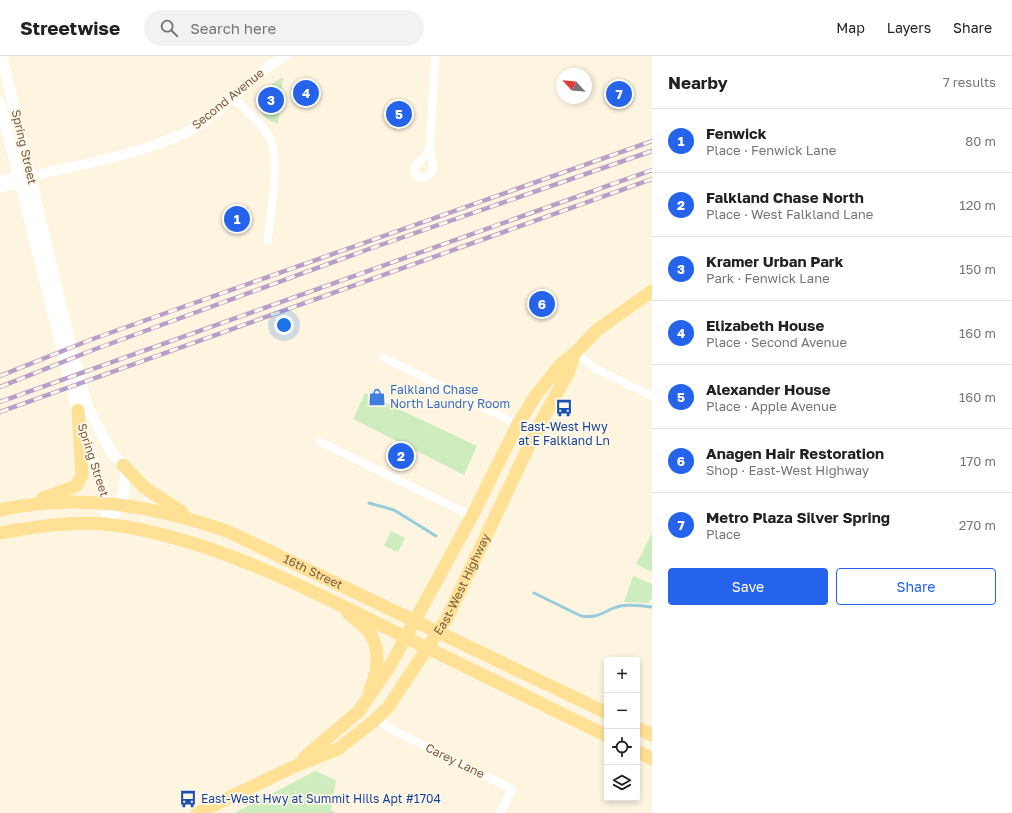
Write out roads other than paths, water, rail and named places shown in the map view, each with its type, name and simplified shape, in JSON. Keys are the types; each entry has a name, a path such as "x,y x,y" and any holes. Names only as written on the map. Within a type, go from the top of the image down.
{"main road":[{"name":"Spring Street","path":"2,56 31,178 58,316"},
{"name":"Spring Street","path":"0,103 19,180 58,316 107,503 107,525"},
{"name":"East-West Highway","path":"293,767 359,711 391,664 472,516 518,424 536,395 560,365 597,330 652,291"},
{"name":"East-West Highway","path":"197,813 293,767 338,749 378,717 400,692 439,632 479,552 535,433 565,378 575,352"},
{"name":"Spring Street","path":"83,409 111,452 123,465 126,475 121,504 107,525"},
{"path":"4,509 76,486 82,475 83,409"},
{"path":"123,465 145,488 194,520"},
{"name":"16th Street","path":"4,509 76,501 121,504 158,510 227,530 604,712"},
{"name":"16th Street","path":"0,533 46,525 107,525 152,532 181,539 222,554 341,606 604,735"},
{"path":"341,606 368,632 377,652 377,663 371,687 359,711"},
{"path":"639,729 652,735"},
{"path":"640,753 652,759"}],"street":[{"name":"Second Avenue","path":"0,180 19,180 31,178 132,154 184,133 205,120 233,98 263,71 284,56"},
{"path":"430,146 435,56"},
{"path":"233,98 259,124 269,136 274,146 275,161 268,240"},
{"name":"Second Avenue","path":"0,188 19,180"},
{"path":"575,352 596,368 652,396"},
{"path":"384,358 535,433"},
{"path":"320,442 352,459 472,516"},
{"name":"Carey Lane","path":"378,717 396,732 512,789 500,813"}],"waterway":[{"path":"369,503 394,510 436,536"},
{"path":"534,593 581,616 587,617 597,615 623,605 652,607"}],"railway":[{"path":"0,376 90,340 652,141"},
{"path":"0,387 93,350 369,249 652,151"},
{"path":"0,402 652,170"},
{"path":"0,412 652,179"}],"place":[{"name":"Elizabeth House","path":"306,93"},
{"name":"Metro Plaza Silver Spring","path":"619,94"},
{"name":"Kramer Urban Park","path":"271,100"},
{"name":"Alexander House","path":"399,114"},
{"name":"Fenwick","path":"237,219"},
{"name":"Anagen Hair Restoration","path":"542,304"},
{"name":"Falkland Chase North Laundry Room","path":"377,397"},
{"name":"East-West Hwy at E Falkland Ln","path":"564,408"},
{"name":"Falkland Chase North","path":"401,456"},
{"name":"East-West Hwy at Summit Hills Apt #1704","path":"188,799"}]}
